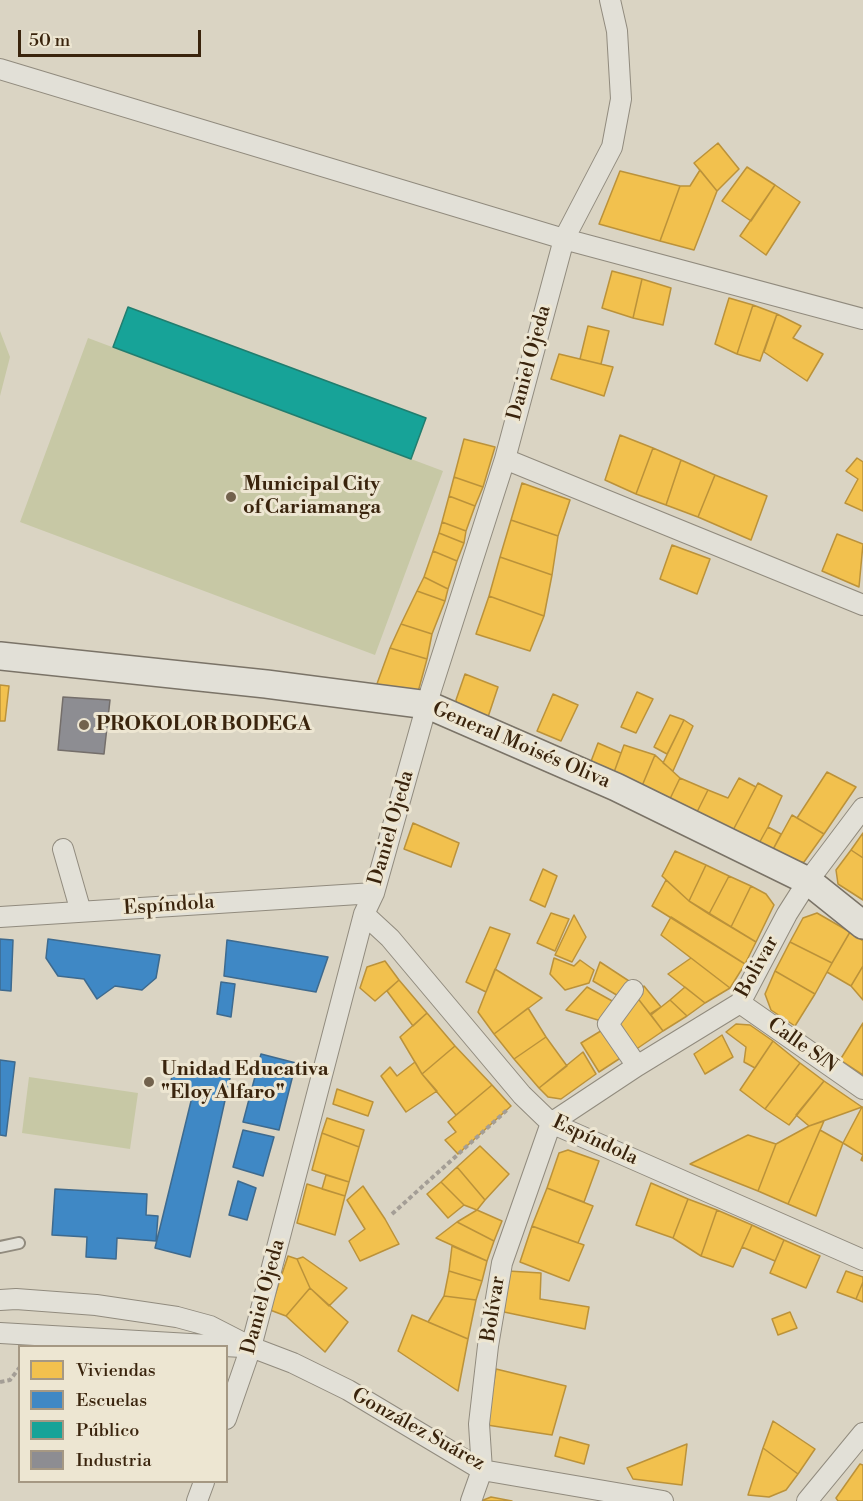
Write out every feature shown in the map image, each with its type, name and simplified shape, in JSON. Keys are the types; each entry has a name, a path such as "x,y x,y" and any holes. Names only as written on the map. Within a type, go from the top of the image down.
{"main road":[{"name":"General Moisés Oliva","path":"0,656 266,684 428,705 616,786 808,881 863,925"}],"street":[{"name":"Daniel Ojeda","path":"228,1413 251,1347 364,914 374,893 428,705 505,459 564,239 612,147 621,99 617,31 610,0"},
{"path":"0,69 564,239 863,319"},
{"path":"505,459 863,605"},
{"name":"Bolivar","path":"551,1123 637,1066 740,1003 787,914 808,881 863,808"},
{"path":"63,849 81,912"},
{"name":"Espíndola","path":"0,917 374,893"},
{"name":"Espíndola","path":"364,914 390,938 522,1095 551,1123 863,1260"},
{"path":"633,990 608,1024 637,1066"},
{"name":"Calle S/N","path":"740,1003 863,1089"},
{"name":"Bolívar","path":"471,1501 482,1470 479,1424 488,1346 502,1263 551,1123"},
{"name":"González Suárez","path":"0,1300 16,1299 96,1305 177,1317 210,1326 251,1347 293,1363 348,1390 482,1470 663,1501"},
{"name":"González Suárez","path":"0,1333 215,1345"},
{"name":"González Suárez","path":"228,1346 251,1347"},
{"path":"807,1501 863,1433"},
{"path":"197,1501 204,1483"}],"lane":[{"path":"0,1247 19,1243"}],"path":[{"path":"392,1214 522,1095"},
{"path":"0,1382 10,1380 18,1370"}],"green space":[{"path":"0,331 10,357 0,396"},
{"name":"Municipal City of Cariamanga","path":"88,338 443,471 375,655 20,522"},
{"path":"29,1077 138,1093 130,1149 22,1133"}],"building: Viviendas":[{"path":"718,143 739,169 717,191 694,163"},
{"path":"747,167 775,185 751,221 722,201"},
{"path":"700,170 717,191 694,250 660,241 680,186 690,186"},
{"path":"620,171 680,186 660,241 599,224"},
{"path":"775,185 800,202 766,255 740,236"},
{"path":"612,271 642,279 633,318 602,308"},
{"path":"642,279 671,288 663,325 633,318"},
{"path":"729,298 753,305 737,354 715,344"},
{"path":"753,305 777,314 760,361 737,354"},
{"path":"777,314 801,326 793,338 823,354 807,381 764,352"},
{"path":"588,326 609,331 601,364 580,359"},
{"path":"559,354 613,367 604,396 551,379"},
{"path":"620,435 653,448 636,494 605,480"},
{"path":"464,439 495,447 483,487 454,477"},
{"path":"653,448 681,460 666,505 636,494"},
{"path":"857,458 863,462 863,511 845,503 858,479 846,471"},
{"path":"681,460 715,475 698,517 666,505"},
{"path":"715,475 767,496 751,540 698,517"},
{"path":"454,477 483,487 475,506 449,496"},
{"path":"522,483 570,500 558,536 511,520"},
{"path":"449,496 475,506 466,531 442,522"},
{"path":"511,520 558,536 552,575 500,557"},
{"path":"442,522 466,531 464,543 439,533"},
{"path":"439,533 464,543 457,561 433,551"},
{"path":"837,534 863,544 859,587 822,571"},
{"path":"672,545 710,559 697,594 660,579"},
{"path":"433,551 457,561 448,589 424,577"},
{"path":"500,557 552,575 544,616 489,596"},
{"path":"424,577 448,589 445,601 417,591"},
{"path":"417,591 445,601 432,634 401,624"},
{"path":"489,596 544,616 530,651 476,634"},
{"path":"401,624 432,634 427,659 390,648"},
{"path":"390,648 427,659 418,692 374,692"},
{"path":"465,674 498,687 486,723 458,712 456,700"},
{"path":"0,685 9,686 5,721 0,721"},
{"path":"637,692 653,699 636,733 621,727"},
{"path":"553,694 578,705 561,741 537,731"},
{"path":"670,715 684,720 667,754 654,747"},
{"path":"684,720 693,726 673,771 663,763"},
{"path":"598,743 621,753 613,775 590,764"},
{"path":"624,745 655,755 642,786 613,775"},
{"path":"655,755 680,778 667,805 639,793"},
{"path":"827,772 856,787 824,834 797,818"},
{"path":"680,778 708,790 694,818 667,805"},
{"path":"739,778 756,787 731,834 694,818 708,790 728,798"},
{"path":"758,783 782,796 757,847 731,834"},
{"path":"792,815 824,834 804,862 791,864 770,855"},
{"path":"413,823 459,843 451,867 404,849"},
{"path":"768,827 781,834 770,855 757,847"},
{"path":"863,833 863,858 851,850"},
{"path":"851,850 863,858 863,900 838,884 836,870"},
{"path":"675,851 706,865 689,901 662,876"},
{"path":"706,865 729,876 709,914 689,901"},
{"path":"543,869 557,876 545,907 530,900"},
{"path":"729,876 751,886 731,927 709,914"},
{"path":"666,880 689,901 756,942 745,964 652,906"},
{"path":"751,886 766,894 774,905 756,942 731,927"},
{"path":"551,913 569,919 555,951 537,943"},
{"path":"817,913 850,932 832,963 790,942 803,918"},
{"path":"574,915 586,937 572,962 555,955"},
{"path":"671,917 745,964 730,988 661,935"},
{"path":"490,927 510,934 486,992 466,982"},
{"path":"850,932 863,941 863,966 851,986 827,972"},
{"path":"790,942 832,963 815,994 775,971"},
{"path":"554,958 574,966 580,960 594,970 589,983 565,990 550,974"},
{"path":"691,958 730,988 705,1003 668,974"},
{"path":"385,961 399,980 375,1001 360,988 367,967"},
{"path":"600,962 629,981 620,997 593,981"},
{"path":"863,966 863,1000 851,986"},
{"path":"495,969 542,998 494,1034 478,1012"},
{"path":"775,971 815,994 795,1026 771,1010 765,994"},
{"path":"399,980 427,1013 413,1026 387,991"},
{"path":"644,986 661,1007 650,1014 636,996"},
{"path":"587,987 614,1002 601,1021 566,1010"},
{"path":"685,987 705,1003 687,1016 670,1000"},
{"path":"636,996 663,1031 635,1050 619,1026"},
{"path":"670,1000 687,1016 663,1031 651,1015"},
{"path":"528,1008 546,1037 514,1059 494,1034"},
{"path":"427,1013 455,1046 422,1074 400,1037"},
{"path":"863,1023 863,1075 840,1060"},
{"path":"736,1024 750,1025 773,1041 755,1068 744,1062 746,1047 726,1032"},
{"path":"604,1029 622,1057 599,1072 581,1043"},
{"path":"722,1035 733,1057 705,1074 694,1054"},
{"path":"546,1037 567,1066 539,1088 514,1059"},
{"path":"773,1041 800,1063 765,1109 740,1090"},
{"path":"455,1046 492,1085 456,1115 422,1074"},
{"path":"583,1052 596,1074 561,1099 548,1097 539,1088"},
{"path":"415,1062 437,1091 406,1112 381,1076 390,1067 397,1076"},
{"path":"800,1063 824,1081 789,1125 765,1109"},
{"path":"824,1081 862,1107 809,1126 796,1115"},
{"path":"492,1085 511,1106 458,1154 445,1140 456,1132 448,1122"},
{"path":"337,1089 373,1102 368,1116 333,1104"},
{"path":"863,1107 863,1155 843,1143"},
{"path":"327,1118 364,1130 359,1147 322,1133"},
{"path":"824,1121 788,1204 758,1191 776,1144 809,1126"},
{"path":"820,1130 843,1143 816,1216 788,1204"},
{"path":"322,1133 359,1147 349,1182 312,1170"},
{"path":"748,1135 776,1144 758,1191 690,1164"},
{"path":"480,1146 509,1174 485,1200 457,1167"},
{"path":"568,1150 599,1161 584,1202 547,1188 559,1153"},
{"path":"457,1167 485,1200 477,1210 464,1205 441,1182"},
{"path":"326,1175 349,1182 345,1196 322,1189"},
{"path":"441,1182 464,1205 448,1218 427,1194"},
{"path":"651,1183 688,1199 673,1238 636,1225"},
{"path":"307,1184 345,1196 335,1235 297,1223"},
{"path":"363,1186 399,1244 360,1261 349,1241 365,1229 347,1200"},
{"path":"547,1188 593,1206 578,1243 532,1226"},
{"path":"688,1199 717,1210 701,1256 673,1238"},
{"path":"477,1210 502,1221 494,1241 457,1222"},
{"path":"717,1210 752,1225 733,1267 701,1256"},
{"path":"457,1222 494,1241 487,1261 436,1238"},
{"path":"752,1225 784,1240 775,1261 742,1247"},
{"path":"532,1226 584,1245 569,1281 520,1262"},
{"path":"784,1240 820,1256 806,1288 770,1273"},
{"path":"452,1246 487,1261 482,1281 449,1271"},
{"path":"288,1256 297,1259 310,1288 286,1316 270,1310"},
{"path":"303,1257 347,1288 329,1306 310,1288 297,1259"},
{"path":"449,1271 482,1281 476,1300 444,1296"},
{"path":"508,1271 541,1273 540,1299 589,1307 585,1329 504,1312"},
{"path":"846,1271 863,1277 856,1299 837,1292"},
{"path":"863,1282 863,1302 856,1299"},
{"path":"310,1288 348,1322 325,1352 286,1316"},
{"path":"444,1296 476,1300 468,1339 428,1322"},
{"path":"790,1312 797,1328 778,1335 772,1319"},
{"path":"412,1315 468,1339 458,1391 398,1351"},
{"path":"496,1369 566,1386 552,1435 487,1425"},
{"path":"773,1421 815,1449 798,1474 763,1448"},
{"path":"560,1437 589,1445 584,1464 555,1456"},
{"path":"687,1444 682,1485 633,1479 627,1468"},
{"path":"763,1448 798,1474 786,1490 769,1497 748,1495"},
{"path":"860,1464 863,1465 863,1501 838,1501 836,1498"},
{"path":"491,1497 512,1501 481,1501"}],"building: Escuelas":[{"path":"0,939 13,940 11,991 0,990"},
{"path":"48,939 160,955 156,978 142,990 115,986 97,999 84,979 58,976 46,958"},
{"path":"227,940 328,957 316,992 224,976"},
{"path":"221,982 235,984 231,1017 217,1014"},
{"path":"261,1054 296,1063 279,1130 243,1122"},
{"path":"0,1060 15,1062 6,1136 0,1135"},
{"path":"174,1068 230,1078 190,1257 155,1248 194,1089 170,1085"},
{"path":"243,1130 274,1137 263,1176 233,1167"},
{"path":"238,1181 256,1188 247,1220 229,1215"},
{"path":"55,1189 147,1194 146,1215 158,1216 156,1241 117,1238 116,1259 86,1257 87,1237 52,1235"}],"building: Público":[{"path":"128,307 426,418 411,459 113,347"}],"building: Industria":[{"name":"PROKOLOR BODEGA","path":"63,697 110,700 104,754 58,750"}],"place":[{"name":"Municipal City of Cariamanga","path":"231,497"},
{"name":"PROKOLOR BODEGA","path":"84,725"},
{"name":"Unidad Educativa \"Eloy Alfaro\"","path":"149,1082"}]}
